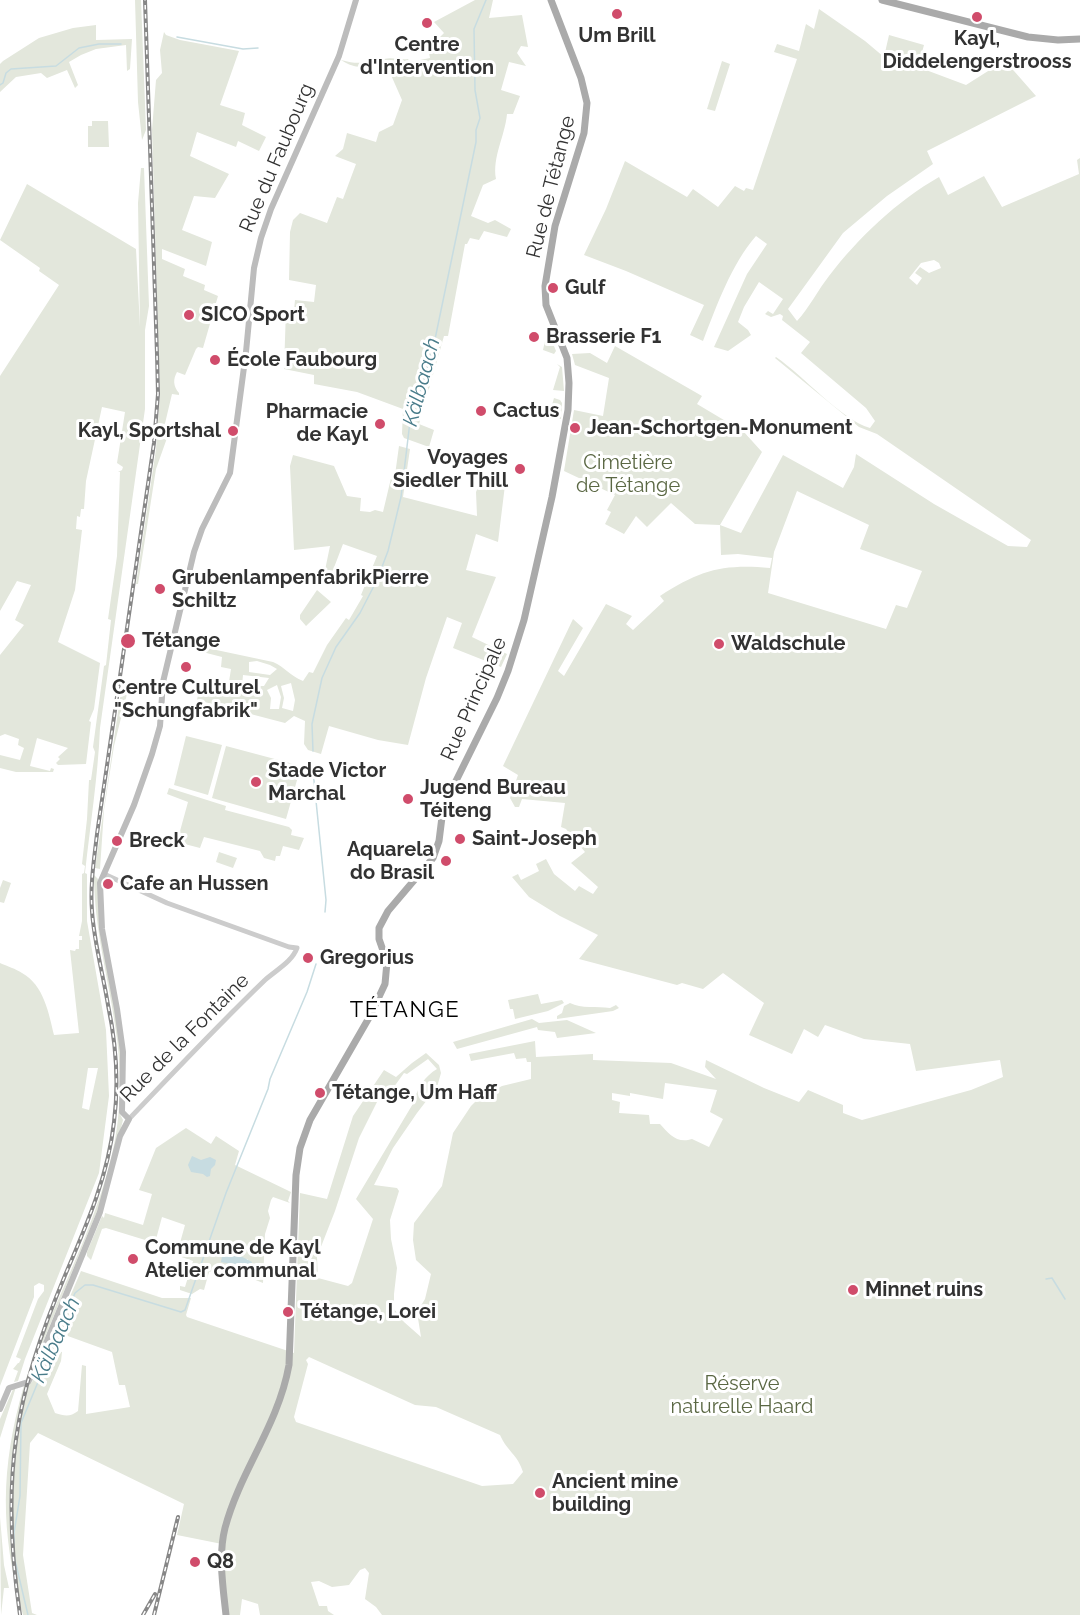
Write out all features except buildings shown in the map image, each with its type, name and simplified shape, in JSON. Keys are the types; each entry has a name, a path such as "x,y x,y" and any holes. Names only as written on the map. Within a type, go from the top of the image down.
{"main road":[{"name":"Rue du Faubourg","path":"129,1119 122,1112 124,1070 122,1046 102,929 99,888 134,805 151,757 160,726 163,682 194,552 202,529 228,478 239,404 254,268 261,238 271,209 339,56 356,0"},
{"name":"Rue de Tétange","path":"551,0 580,78 586,103 584,133 555,226 545,286 548,312 567,358 569,383"},
{"path":"882,0 1028,37 1058,40 1080,39"},
{"name":"Rue Principale","path":"226,1615 222,1544 229,1516 277,1411 284,1392 289,1365 295,1186 300,1148 314,1111 382,992 387,969 386,958 379,939 379,928 388,911 433,858 451,791 497,698 513,657 524,620 552,497 568,410 569,383"},
{"name":"Rue de la Fontaine","path":"0,1409 7,1390 13,1385 28,1382 35,1370 100,1212 120,1136 129,1119"}],"street":[{"name":"Rue de la Fontaine","path":"104,874 167,903 297,948 292,958 204,1039 129,1119"}],"green space":[{"path":"135,0 141,0 146,130 142,140 138,102"},
{"path":"475,0 493,0 489,18 522,15 528,47 521,46 517,53 526,66 509,62 501,90 520,96 513,114 507,114 497,155 496,179 483,185 471,216 488,223 495,220 511,229 507,237 484,231 479,240 470,238 465,244 448,336 444,336 419,424 434,430 429,447 404,438 402,434 403,409 357,392 314,384 314,375 284,369 286,309 294,310 295,300 314,302 316,285 289,280 290,232 293,220 300,213 327,223 337,197 343,199 356,164 335,156 343,149 347,133 376,142 379,132 393,125 402,100 387,66 360,67 341,60 359,63 390,58 408,59 410,62 430,58 429,53 435,49 435,42 444,33 434,22"},
{"name":"Réserve naturelle Haard","path":"819,9 884,57 889,35 924,45 918,67 966,85 996,66 999,68 1007,63 1036,96 927,151 933,164 887,196 843,233 788,309 797,321 829,276 865,234 908,197 939,177 948,195 984,176 1002,207 1079,174 1077,160 1080,158 1080,1615 382,1615 365,1599 369,1573 365,1568 360,1570 349,1585 332,1587 319,1581 311,1582 319,1606 327,1606 328,1611 334,1615 260,1615 258,1604 242,1599 240,1615 226,1615 222,1544 177,1535 184,1504 38,1433 30,1443 23,1555 32,1613 37,1615 23,1615 15,1584 7,1527 6,1500 10,1445 24,1385 32,1382 53,1336 63,1342 58,1342 57,1351 62,1352 61,1361 47,1394 55,1413 67,1415 78,1411 82,1365 86,1366 86,1414 130,1407 125,1385 119,1385 112,1352 65,1335 56,1329 81,1271 162,1298 191,1298 187,1317 294,1353 300,1193 327,1199 353,1116 384,1070 396,1077 426,1053 439,1065 441,1073 437,1087 393,1148 374,1185 397,1188 399,1191 390,1220 397,1268 394,1309 404,1322 421,1337 417,1312 425,1299 431,1274 416,1260 413,1240 414,1223 442,1186 453,1133 471,1106 479,1098 502,1086 531,1079 531,1062 527,1062 526,1058 516,1059 514,1053 471,1061 469,1054 535,1041 536,1057 593,1054 593,1060 671,1063 716,1079 705,1067 706,1060 799,1102 808,1090 843,1105 843,1113 862,1120 971,1090 1003,1077 1000,1060 916,1071 910,1044 864,1039 825,1025 818,1037 804,1029 792,1054 749,1035 764,1003 723,973 703,989 682,983 677,985 579,959 598,935 529,897 512,877 518,874 521,880 539,871 536,864 546,859 554,874 575,891 579,886 593,894 598,887 571,863 585,852 566,829 561,827 565,803 522,799 519,807 515,807 510,798 518,775 503,766 573,619 583,628 558,671 564,676 606,604 632,616 626,624 633,630 664,601 660,596 688,580 725,568 770,568 772,558 738,554 721,555 720,525 741,533 783,455 843,488 854,467 856,454 934,504 1008,546 1027,547 1031,540 877,434 859,427 775,358 787,365 822,396 858,423 870,428 875,421 866,408 801,353 810,342 782,320 783,316 780,314 771,317 765,314 768,311 773,314 783,299 759,282 738,322 751,335 728,351 714,347 747,274 767,244 756,236 732,272 703,341 690,335 704,305 584,255 625,161 687,197 693,189 718,207 735,186 744,191 746,188 753,190 797,59 774,52 777,44 799,51 806,24 814,29","holes":["934,260 941,268 929,273 920,267 915,273 922,278 917,285 909,278 921,263","797,491 869,525 860,549 922,571 907,608 896,605 886,629 768,593 774,552","428,1059 437,1069 422,1083 414,1102 356,1199 373,1219 352,1283 348,1286 318,1278 317,1257 359,1138 378,1100 383,1102 404,1073 407,1074","665,1083 717,1090 710,1112 723,1119 709,1147 692,1139 682,1140 674,1137 660,1124 650,1124 649,1115 619,1113 620,1102 612,1100 612,1093 630,1096 630,1093 663,1099","309,1357 415,1405 436,1407 500,1435 523,1472 513,1484 482,1486 296,1422 294,1417 308,1364 306,1360"]},
{"path":"96,25 96,40 132,39 130,69 127,71 126,45 96,49 69,62 78,85 75,88 67,70 47,78 41,73 16,77 0,92 0,64 3,61 39,38 73,28"},
{"path":"164,32 180,40 239,51 220,105 245,113 242,125 266,137 259,151 238,141 236,147 197,132 190,156 229,174 215,198 194,196 182,230 212,242 206,266 162,249 162,259 185,269 183,276 205,285 204,290 218,296 203,348 196,349 185,375 177,372 175,377 174,382 179,395 172,394 162,436 167,438 156,469 138,584 136,584 156,449 160,395 152,130 156,80 162,73 160,50"},
{"path":"722,61 730,64 715,111 707,109"},
{"path":"92,121 108,121 109,147 88,147 88,126 92,126"},
{"path":"141,168 144,168 149,306 145,330 145,409 100,728 85,873 87,874 87,921 106,1030 109,1096 99,1173 18,1381 14,1382 18,1371 13,1369 21,1359 16,1357 38,1299 44,1291 44,1285 39,1283 34,1286 34,1297 0,1386 0,963 22,973 36,985 44,1001 54,1035 79,1033 70,950 79,949 79,940 82,940 82,936 79,936 82,921 82,874 85,866 82,864 89,780 91,780 95,752 93,747 111,620 108,619 117,556 120,472 118,472 123,467 117,463 125,412 102,407 86,481 84,509 81,509 80,517 77,516 76,529 82,530 75,590 58,642 100,663 94,709 89,721 91,722 86,764 58,765 56,763 60,759 58,757 68,748 37,738 30,766 50,771 51,768 54,769 53,772 16,772 0,768 0,755 20,760 24,748 18,745 19,739 5,734 0,736 0,655 24,625 15,620 31,585 17,581 0,611 0,376 59,285 39,271 40,268 0,240 27,184 136,249 140,327 138,203","holes":["88,1068 98,1068 89,1110 82,1108"]},
{"path":"548,331 556,351 554,354 543,350"},
{"name":"Cimetière de Tétange","path":"615,346 702,396 697,404 744,432 762,452 720,525 695,524 671,503 647,527 636,516 624,534 605,524 611,512 607,510 615,495 564,471 574,410 603,416 609,378 575,365 572,354 590,353 607,363"},
{"path":"557,364 562,367 564,391 553,390 560,367"},
{"path":"554,398 562,403 561,419 549,415"},
{"path":"399,446 410,449 403,497 477,516 476,492 482,478 505,485 498,542 476,534 466,570 496,577 472,637 507,654 501,667 453,648 462,623 447,617 426,678 408,745 378,740 329,726 321,754 308,750 304,744 305,721 294,716 285,723 197,700 199,689 227,694 231,669 221,667 222,657 187,648 188,644 273,662 303,681 309,672 313,673 327,645 346,618 349,620 363,596 361,595 377,556 343,544 330,578 324,575 330,546 294,550 290,466 293,455 334,466 347,496 361,498 360,511 383,512 392,474 395,475","holes":["257,661 277,669 270,675 249,672 249,662","243,675 269,678 264,686 242,686","291,683 295,700 293,711 282,708 284,698 281,686","277,685 281,697 279,709 270,709 271,698 267,690"]},
{"path":"317,590 331,602 306,626 300,619 300,615"},
{"path":"122,685 128,687 128,690 114,746 104,810 100,869 95,868"},
{"path":"186,736 222,745 208,795 174,785"},
{"name":"Stade Victor Marchal","path":"226,746 301,766 286,819 212,798"},
{"path":"169,788 226,806 225,810 289,827 292,830 291,835 304,838 299,850 283,846 280,856 276,856 275,861 264,858 260,851 204,837 200,848 177,842 188,802 167,794"},
{"path":"219,852 237,858 233,868 216,862"},
{"path":"94,875 98,879 99,916 122,1057 120,1114 123,1120 105,1192 26,1379 96,1209 115,1139 120,1078 118,1050 99,935"},
{"path":"3,880 11,883 4,903 0,902 0,888"},
{"path":"538,994 541,1004 562,1000 564,1003 548,1011 515,1019 508,1000"},
{"path":"570,1003 584,1007 610,1008 616,1005 619,1008 613,1011 557,1019 564,1006"},
{"path":"532,1019 539,1023 567,1020 596,1033 557,1038 555,1032 538,1030 537,1027 457,1049 453,1042"},
{"path":"186,1128 211,1144 216,1136 239,1151 235,1165 291,1192 288,1201 290,1203 273,1197 271,1200 268,1211 270,1218 265,1234 263,1283 223,1267 209,1272 204,1290 200,1289 192,1294 180,1290 180,1286 185,1287 193,1261 173,1254 175,1249 178,1250 185,1225 162,1217 155,1243 106,1228 102,1229 91,1260 87,1256 105,1213 143,1225 152,1194 139,1190 156,1148","holes":["229,1250 243,1259 248,1259 243,1268 228,1264 226,1251"]},
{"path":"16,1387 0,1438 0,1419"},
{"path":"0,1517 4,1565 9,1588 4,1588 1,1615"}],"shaded area":[{"path":"192,1156 201,1160 210,1157 216,1160 210,1176 191,1172 188,1165"},
{"path":"229,1250 252,1262 250,1269 221,1262 222,1256"}],"waterway":[{"name":"Kälbaach","path":"313,751 312,724 322,678 336,647 360,613 377,580 388,551 401,497 411,413 420,393 434,344 476,142 476,130 480,118 475,90 474,29 486,0"},
{"path":"177,37 243,49 258,48"},
{"path":"0,85 6,73 11,69 56,66 79,48 99,44 121,44"},
{"name":"Kälbaach","path":"312,761 326,900 325,912"},
{"name":"Kälbaach","path":"28,1615 14,1556 14,1533 20,1496 21,1423 75,1293 85,1285 93,1285 181,1312 185,1310 226,1193 307,992 316,964"},
{"path":"1046,1279 1052,1278 1065,1299"}],"railway":[{"path":"20,1615 11,1522 12,1480 23,1400 48,1318 102,1181 116,1107 115,1048 95,934 92,892 97,834 154,443 158,394 145,0"},
{"path":"154,1615 178,1517"},
{"path":"143,1615 155,1594"}],"place":[{"name":"Um Brill","path":"617,14"},
{"name":"Kayl, Diddelengerstrooss","path":"977,17"},
{"name":"Centre d'Intervention","path":"427,23"},
{"name":"Gulf","path":"553,288"},
{"name":"SICO Sport","path":"189,315"},
{"name":"Brasserie F1","path":"534,337"},
{"name":"École Faubourg","path":"215,360"},
{"name":"Cactus","path":"481,411"},
{"name":"Pharmacie de Kayl","path":"380,424"},
{"name":"Jean-Schortgen-Monument","path":"575,428"},
{"name":"Kayl, Sportshal","path":"233,431"},
{"name":"Voyages Siedler Thill","path":"520,469"},
{"name":"GrubenlampenfabrikPierre Schiltz","path":"160,589"},
{"name":"Tétange","path":"128,641"},
{"name":"Waldschule","path":"719,644"},
{"name":"Centre Culturel \"Schungfabrik\"","path":"186,667"},
{"name":"Stade Victor Marchal","path":"256,782"},
{"name":"Jugend Bureau Téiteng","path":"408,799"},
{"name":"Saint-Joseph","path":"460,839"},
{"name":"Breck","path":"117,841"},
{"name":"Aquarela do Brasil","path":"446,861"},
{"name":"Cafe an Hussen","path":"108,884"},
{"name":"Gregorius","path":"308,958"},
{"name":"Tétange, Um Haff","path":"320,1093"},
{"name":"Commune de Kayl Atelier communal","path":"133,1259"},
{"name":"Minnet ruins","path":"853,1290"},
{"name":"Tétange, Lorei","path":"288,1312"},
{"name":"Ancient mine building","path":"540,1493"},
{"name":"Q8","path":"195,1562"}],"district":[{"name":"TÉTANGE","path":"405,1010"}]}
